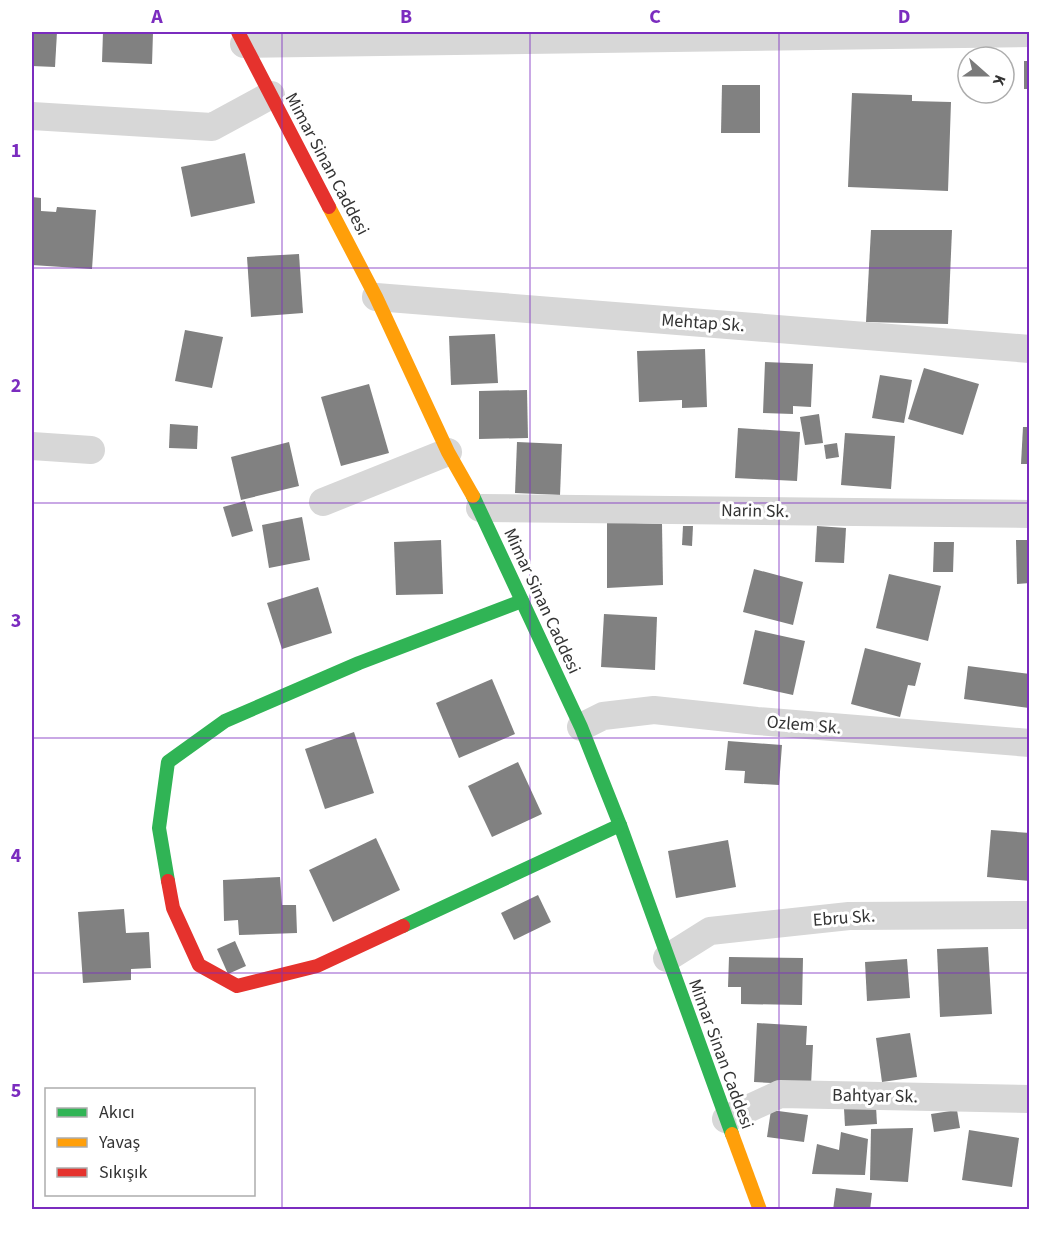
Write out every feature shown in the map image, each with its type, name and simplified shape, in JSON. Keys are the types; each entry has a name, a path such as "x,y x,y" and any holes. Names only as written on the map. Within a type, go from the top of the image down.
{"street":[{"path":"241,38 1029,33"},
{"name":"Mimar Sinan Caddesi","path":"241,38 376,297 448,452 480,508 581,727 620,825 760,1209"},
{"path":"32,116 212,127 271,95"},
{"name":"Mehtap Sk.","path":"376,297 1029,349"},
{"path":"32,446 91,450"},
{"path":"323,502 448,452"},
{"name":"Narin Sk.","path":"480,508 1029,514"},
{"path":"522,601 359,663 225,721 168,762 159,828 173,908 200,965 237,986 317,966 620,825"},
{"name":"Ozlem Sk.","path":"581,727 603,716 654,710 757,722 1029,743"},
{"name":"Ebru Sk.","path":"667,958 710,931 849,916 1029,915"},
{"name":"Bahtyar Sk.","path":"726,1119 780,1094 1029,1099"}],"building":[{"path":"32,32 57,32 55,67 32,66"},
{"path":"103,32 153,32 152,64 102,62"},
{"path":"1024,61 1030,61 1030,89 1024,89"},
{"path":"722,85 760,85 760,133 721,133"},
{"path":"852,93 912,95 912,101 951,102 948,191 848,187"},
{"path":"245,153 255,203 191,217 181,167"},
{"path":"32,197 41,198 41,211 56,212 57,207 96,210 92,269 32,265"},
{"path":"871,230 952,230 948,324 866,322"},
{"path":"299,254 303,313 251,317 247,257"},
{"path":"185,330 223,337 212,388 175,381"},
{"path":"495,334 498,383 451,385 449,336"},
{"path":"705,349 707,407 682,408 682,400 639,402 637,351"},
{"path":"765,362 813,364 811,407 793,406 793,414 763,413"},
{"path":"924,368 979,384 963,435 908,419"},
{"path":"880,375 912,380 904,423 872,418"},
{"path":"369,384 389,453 341,466 321,397"},
{"path":"527,390 528,438 479,439 479,391"},
{"path":"819,414 823,443 805,445 800,417"},
{"path":"170,424 198,426 197,449 169,448"},
{"path":"1023,427 1030,427 1030,464 1021,464"},
{"path":"738,428 800,432 797,481 735,478"},
{"path":"845,433 895,436 891,489 841,485"},
{"path":"289,442 299,486 241,500 231,457"},
{"path":"517,442 562,444 560,495 515,493"},
{"path":"837,443 839,457 826,459 824,445"},
{"path":"245,501 253,531 232,537 223,507"},
{"path":"302,517 310,560 269,568 262,525"},
{"path":"607,522 662,524 663,585 607,588"},
{"path":"683,526 693,526 692,546 682,545"},
{"path":"817,526 846,528 844,563 815,562"},
{"path":"441,540 443,594 396,595 394,542"},
{"path":"1016,540 1030,540 1030,583 1017,584"},
{"path":"934,542 954,542 953,572 933,572"},
{"path":"754,569 803,582 793,625 743,612"},
{"path":"889,574 941,586 928,641 876,628"},
{"path":"318,587 332,633 282,649 267,603"},
{"path":"604,614 657,617 655,670 601,667"},
{"path":"755,630 805,641 793,695 743,684"},
{"path":"865,648 921,663 915,686 908,685 900,717 851,704"},
{"path":"968,666 1030,674 1029,708 964,699"},
{"path":"492,679 515,734 459,758 436,703"},
{"path":"354,732 374,793 325,809 305,749"},
{"path":"728,741 782,745 779,785 744,783 745,771 725,770"},
{"path":"518,762 542,814 492,837 468,786"},
{"path":"991,830 1030,833 1030,881 987,877"},
{"path":"376,838 400,890 333,922 309,870"},
{"path":"728,840 736,887 676,898 668,851"},
{"path":"280,877 282,905 296,905 297,933 239,935 238,920 224,921 223,880"},
{"path":"538,895 551,922 514,940 501,913"},
{"path":"124,909 126,933 149,932 151,968 131,969 131,980 83,983 78,912"},
{"path":"235,941 246,966 228,974 217,949"},
{"path":"988,947 992,1014 940,1017 937,949"},
{"path":"729,957 803,958 802,1005 741,1004 741,987 728,987"},
{"path":"907,959 910,998 867,1001 865,962"},
{"path":"757,1023 807,1026 806,1045 813,1045 811,1085 754,1082"},
{"path":"910,1033 917,1077 882,1082 876,1038"},
{"path":"876,1107 877,1124 845,1126 844,1109"},
{"path":"771,1110 808,1115 804,1142 767,1137"},
{"path":"957,1110 960,1128 934,1132 931,1114"},
{"path":"913,1128 908,1182 870,1180 871,1129"},
{"path":"969,1130 1019,1138 1012,1187 962,1180"},
{"path":"841,1132 868,1139 865,1175 812,1174 817,1144 839,1150"},
{"path":"836,1188 872,1193 870,1210 833,1210"}],"traffic: fast":[{"path":"473,496 581,727 620,825 732,1134"},
{"path":"168,881 159,828 168,762 225,721 359,663 522,601"},
{"path":"403,926 620,825"}],"traffic: slow":[{"path":"329,207 376,297 448,452 473,496"},
{"path":"732,1134 760,1210"}],"traffic: jam":[{"path":"238,32 329,207"},
{"path":"168,881 173,908 199,965 237,986 317,966 403,926"}]}
